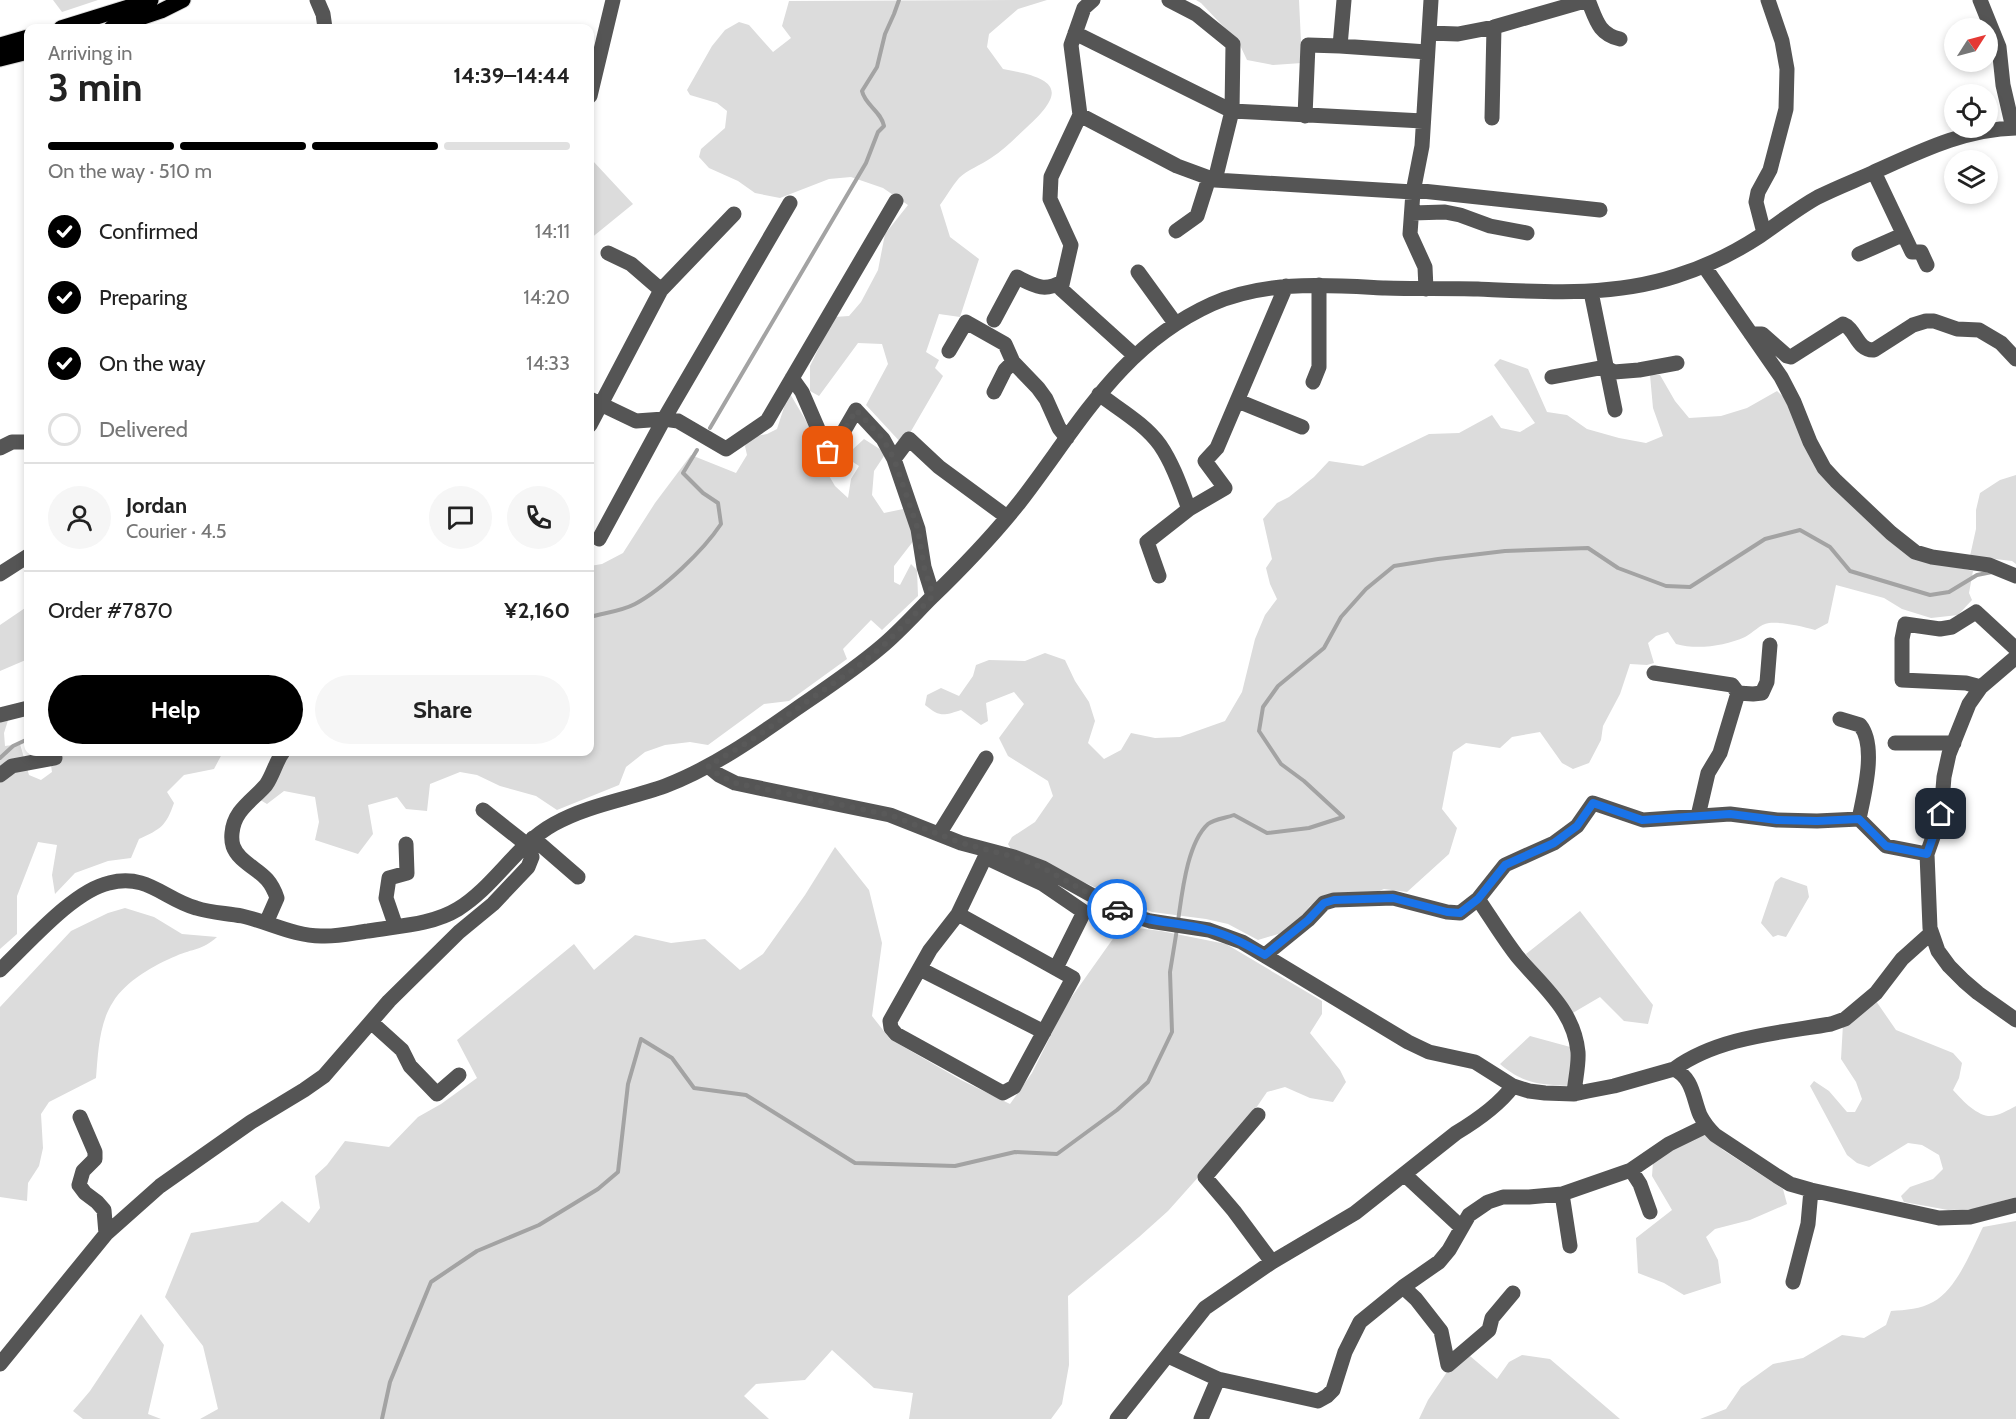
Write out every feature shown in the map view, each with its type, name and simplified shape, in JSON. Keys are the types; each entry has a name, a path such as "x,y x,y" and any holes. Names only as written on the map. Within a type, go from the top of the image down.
{"main road":[{"path":"74,24 151,0"},
{"path":"123,24 183,0"},
{"path":"0,45 24,38"},
{"path":"0,59 24,53"}],"street":[{"path":"317,0 324,24"},
{"path":"594,79 613,0"},
{"path":"1093,0 1084,8 1071,45 1080,116 1051,177 1050,199 1071,244 1061,289 1134,355"},
{"path":"1169,0 1196,14 1233,44 1232,111 1212,179 1197,216 1176,231"},
{"path":"1340,46 1344,0"},
{"path":"1426,289 1425,267 1410,234 1413,191 1422,146 1431,0"},
{"path":"1429,33 1458,34 1494,27 1588,0 1604,31 1609,37 1620,39"},
{"path":"1764,233 1756,202 1758,192 1770,170 1786,109 1787,69 1782,41 1768,0"},
{"path":"0,969 74,900 90,889 122,880 156,888 192,908 242,916 296,934 320,937 396,927 446,916 484,890 530,841 565,818 668,785 708,766 750,741 857,667 885,644 973,557 1007,518 1111,379 1158,334 1175,323 1235,295 1286,286 1591,292 1641,285 1675,277 1704,266 1738,249 1819,197 1941,142 1975,132 2014,128 2003,86 1999,47 1980,0"},
{"path":"1492,118 1494,27"},
{"path":"1075,33 1232,111 1424,121"},
{"path":"1305,116 1308,45 1427,52"},
{"path":"1080,116 1177,166 1212,179 1413,191 1600,210"},
{"path":"1874,172 1902,235 1912,252 1921,252 1927,265"},
{"path":"734,214 661,290 595,402 636,421 664,419 678,421 726,449 767,421 896,201"},
{"path":"599,539 664,419 790,203"},
{"path":"1412,213 1445,212 1490,226 1527,233"},
{"path":"1859,254 1902,235"},
{"path":"608,253 632,264 661,290"},
{"path":"1704,266 1781,377 1810,442 1824,468 1836,481 1891,533 1915,552 1989,565 2016,576"},
{"path":"1138,272 1175,323"},
{"path":"994,320 1017,277 1036,286 1050,288 1062,282"},
{"path":"1313,382 1319,367 1319,285"},
{"path":"1159,576 1147,542 1189,509 1225,488 1205,461 1217,448 1286,286"},
{"path":"1591,292 1615,410"},
{"path":"1751,334 1762,334 1791,357 1843,324 1848,326 1863,347 1874,350 1913,325 1934,321 1957,329 1980,330 2001,343 2016,359"},
{"path":"949,351 966,322 1005,344 1013,362 1038,388 1059,428 1067,438"},
{"path":"994,392 1005,370 1013,362"},
{"path":"1552,377 1605,367 1614,372 1677,363"},
{"path":"792,378 802,392 828,452 838,441 856,410 883,439 894,459 918,529 924,567 933,596"},
{"path":"1099,394 1144,427 1160,445 1172,467 1189,509"},
{"path":"1238,401 1302,427"},
{"path":"894,459 909,439 939,467 1007,518"},
{"path":"0,448 12,442 24,442"},
{"path":"0,574 24,559"},
{"path":"1981,687 1966,683 1902,680 1902,639 1905,624 1940,629 1952,627 1976,612 2016,649"},
{"path":"1654,673 1732,685 1738,693 1762,693 1767,682 1770,645"},
{"path":"2016,657 1981,687 1969,704 1944,777 1941,814 1927,854 1931,933 1938,951 1949,966 1978,993 2016,1020"},
{"path":"1698,816 1708,773 1720,753 1738,693"},
{"path":"0,716 24,709"},
{"path":"1840,718 1860,724 1867,737 1868,774 1859,819"},
{"path":"1895,743 1954,743"},
{"path":"266,923 277,898 273,885 264,875 241,858 231,841 233,823 237,816 247,802 268,783 281,756"},
{"path":"0,775 12,766 55,758"},
{"path":"939,834 986,758"},
{"path":"708,766 735,783 890,815 987,854 1043,884 1084,912 1056,968"},
{"path":"1265,955 1308,920 1324,903 1334,900 1393,898 1447,912 1460,913 1478,899 1505,865 1554,843 1577,826 1593,803 1642,820 1730,814 1777,820 1859,819 1886,846 1927,854"},
{"path":"483,810 578,877"},
{"path":"0,1364 106,1234 160,1186 259,1117 324,1076 389,1001 459,932 488,909 528,867 532,857 530,841"},
{"path":"396,927 386,898 389,878 407,873 406,844"},
{"path":"987,854 1014,857 1043,868 1120,911 1150,921 1209,930 1242,942 1408,1042 1430,1052 1474,1062 1513,1086 1529,1091 1574,1094 1614,1086 1674,1069 1685,1061 1722,1045 1831,1024 1845,1019 1876,993 1902,959 1931,933"},
{"path":"958,914 1073,978 1014,1088 1003,1093 896,1034 891,1028 890,1021 930,950 958,914 987,854"},
{"path":"1478,899 1517,956 1565,1012 1578,1052 1574,1094"},
{"path":"920,969 1044,1032"},
{"path":"371,1023 402,1050 410,1066 437,1094 459,1075"},
{"path":"1674,1069 1683,1073 1688,1080 1706,1126 1725,1143 1790,1184 1939,1218 1970,1217 2016,1205"},
{"path":"1117,1419 1205,1308 1272,1262 1355,1213 1506,1096 1513,1086"},
{"path":"1258,1115 1204,1177 1234,1211 1272,1262"},
{"path":"80,1117 95,1152 95,1159 83,1171 79,1185 104,1210 106,1234"},
{"path":"1168,1356 1218,1379 1318,1401 1333,1390 1345,1352 1360,1322 1403,1287 1439,1262 1449,1250 1469,1215 1488,1202 1503,1197 1562,1194 1631,1170 1670,1144 1706,1126"},
{"path":"1631,1170 1640,1184 1650,1212"},
{"path":"1404,1174 1461,1227"},
{"path":"1793,1282 1808,1224 1811,1190"},
{"path":"1562,1194 1570,1246"},
{"path":"1403,1287 1416,1299 1441,1331 1448,1365 1489,1330 1492,1318 1513,1293"},
{"path":"1201,1419 1218,1379"}],"shaded area":[{"path":"53,0 98,0 62,12"},
{"path":"1047,0 1018,9 989,34 987,47 1003,69 1034,76 1044,81 1050,87 1052,94 1040,114 1013,140 987,161 959,178 940,205 950,237 979,259 960,317 939,314 926,352 939,360 935,368 943,376 903,445 866,405 888,364 882,344 858,343 819,396 810,391 810,366 834,317 849,316 861,302 878,270 885,234 908,205 883,188 851,177 829,179 780,198 755,193 738,181 709,168 699,157 701,149 725,128 727,111 717,103 690,95 687,90 712,46 725,30 739,22 749,25 773,52 791,38 782,26 789,1"},
{"path":"1196,0 1299,0 1302,63 1273,65 1247,60 1239,43"},
{"path":"594,162 633,204 594,236"},
{"path":"1500,359 1528,369 1547,412 1567,415 1587,429 1646,443 1663,436 1653,408 1650,375 1660,375 1675,401 1689,418 1721,416 1747,408 1777,391 1787,400 1863,516 1898,548 1913,558 1973,571 1969,593 1972,600 1958,615 1931,618 1902,609 1884,598 1836,585 1828,623 1815,630 1769,623 1737,640 1702,647 1676,644 1668,632 1656,636 1648,643 1654,663 1630,664 1620,694 1603,726 1601,740 1589,763 1573,769 1562,763 1540,732 1512,737 1500,748 1466,743 1453,752 1442,809 1457,828 1449,854 1407,892 1384,889 1374,893 1324,897 1310,906 1294,926 1285,932 1258,940 1228,924 1152,912 1012,851 1008,844 1012,837 1035,822 1053,796 1048,781 1008,756 999,738 1024,704 1014,692 986,703 988,721 981,725 961,710 946,714 934,712 925,705 927,695 941,688 959,696 973,676 976,665 989,660 1025,661 1045,653 1065,660 1089,702 1095,721 1088,743 1104,759 1121,750 1131,733 1155,738 1180,737 1225,721 1242,692 1255,639 1265,615 1277,599 1266,568 1272,559 1263,519 1277,503 1289,497 1314,477 1329,461 1363,466 1429,434 1459,433 1492,415 1501,428 1520,432 1535,423 1494,365"},
{"path":"789,392 825,453 825,469 835,486 848,498 851,479 859,466 841,454 852,450 864,439 886,453 874,471 872,495 884,513 908,508 918,535 894,566 894,582 900,585 911,564 917,570 918,596 882,630 871,620 843,649 847,659 789,701 764,704 708,745 690,742 665,745 645,752 626,767 619,785 557,810 536,796 500,786 477,775 460,772 430,784 427,811 406,809 397,797 368,805 373,834 358,854 315,840 319,822 315,797 284,791 267,804 257,798 277,756 594,756 594,565 602,564 623,553 655,503 691,455 736,473 747,455 745,446 751,437 767,434 777,429"},
{"path":"2016,475 2016,564 2012,561 1970,556 1980,493 2000,480"},
{"path":"24,609 24,661 0,671 0,625"},
{"path":"10,714 4,733 5,746 20,744 29,775 41,780 52,772 50,756 221,756 214,769 184,775 167,792 174,803 168,817 158,829 139,839 131,858 108,861 75,873 55,894 52,875 57,845 38,842 17,896 17,934 0,949 0,716"},
{"path":"835,847 869,890 882,943 872,1016 890,1039 961,1080 1010,1104 1032,1073 1066,1005 1122,926 1226,944 1322,1001 1322,1014 1310,1033 1340,1070 1346,1082 1333,1102 1310,1098 1285,1087 1267,1092 1243,1127 1168,1211 1068,1296 1069,1365 1062,1404 1051,1419 909,1419 913,1393 874,1388 832,1350 805,1380 756,1384 744,1396 769,1419 200,1419 218,1409 203,1346 165,1297 191,1233 258,1222 282,1201 309,1223 320,1208 315,1176 327,1165 345,1141 389,1147 418,1117 441,1104 477,1078 457,1040 574,944 594,970 635,935 671,943 705,939 740,970 763,954 805,895"},
{"path":"1781,877 1807,886 1809,897 1786,937 1778,935 1773,937 1761,923 1775,882"},
{"path":"125,908 154,917 182,934 217,937 202,947 176,956 150,969 119,994 108,1010 102,1029 96,1078 49,1102 41,1114 43,1148 39,1166 28,1183 27,1201 0,1197 0,1007 71,931 108,913"},
{"path":"1580,911 1653,1005 1648,1024 1624,1021 1600,997 1571,1014 1526,954"},
{"path":"1876,1001 1896,1030 1953,1053 1962,1063 1959,1078 1953,1090 1973,1109 1983,1115 1991,1116 2016,1106 2016,1197 1974,1209 1948,1210 1904,1202 1901,1196 1910,1187 1933,1179 1943,1169 1939,1155 1922,1145 1908,1143 1869,1167 1857,1163 1847,1155 1810,1086 1814,1081 1829,1091 1847,1112 1855,1112 1862,1099 1856,1082 1841,1059 1843,1024"},
{"path":"1530,1036 1574,1048 1571,1086 1525,1080 1500,1064"},
{"path":"1704,1130 1723,1150 1783,1189 1787,1204 1750,1220 1715,1229 1706,1237 1718,1260 1721,1283 1684,1295 1664,1283 1638,1273 1636,1238 1672,1210 1652,1176 1653,1162"},
{"path":"2016,1221 2016,1419 1700,1419 1726,1409 1741,1387 1773,1364 1803,1358 1842,1335 1864,1338 1886,1325 1891,1311 1918,1308 1933,1302 1942,1296 1956,1279 1983,1227"},
{"path":"141,1314 164,1345 148,1414 161,1419 83,1419 73,1411 90,1391"},
{"path":"1522,1355 1550,1359 1620,1419 1419,1419 1428,1400 1449,1369 1470,1356 1497,1379 1509,1362"}],"waterway":[{"path":"710,428 866,163 878,132 884,126 880,116 866,100 862,91 877,67 885,34 899,0"},
{"path":"594,616 635,604 658,589 682,569 721,524 718,503 703,493 683,473 697,450"},
{"path":"1178,921 1190,856 1201,833 1211,822 1234,815 1267,833 1309,828 1343,817 1304,781 1281,764 1259,731 1263,707 1278,686 1324,648 1341,617 1366,589 1394,566 1505,551 1588,548 1618,568 1666,586 1690,587 1765,539 1800,530 1830,547 1850,571 1930,595 1949,592 1977,575 1992,572"},
{"path":"0,758 13,746 24,741"},
{"path":"382,1419 390,1382 431,1282 477,1251 539,1225 598,1189 618,1172 628,1084 641,1039 672,1058 694,1088 746,1095 855,1163 955,1166 1015,1152 1057,1154 1117,1110 1148,1082 1172,1032 1170,972 1177,929"}],"way so far":[{"path":"828,452 838,441 856,410 883,439 894,459 909,500 933,596 885,644 857,667 750,741 708,766 735,783 890,815 961,843 1014,857 1043,868 1117,909"}],"route":[{"path":"1117,909 1150,921 1209,930 1242,942 1265,955 1308,920 1317,908 1334,900 1393,898 1447,912 1460,913 1478,899 1505,865 1554,843 1577,826 1593,803 1642,820 1730,814 1777,820 1859,819 1886,846 1927,854 1941,814"}]}
